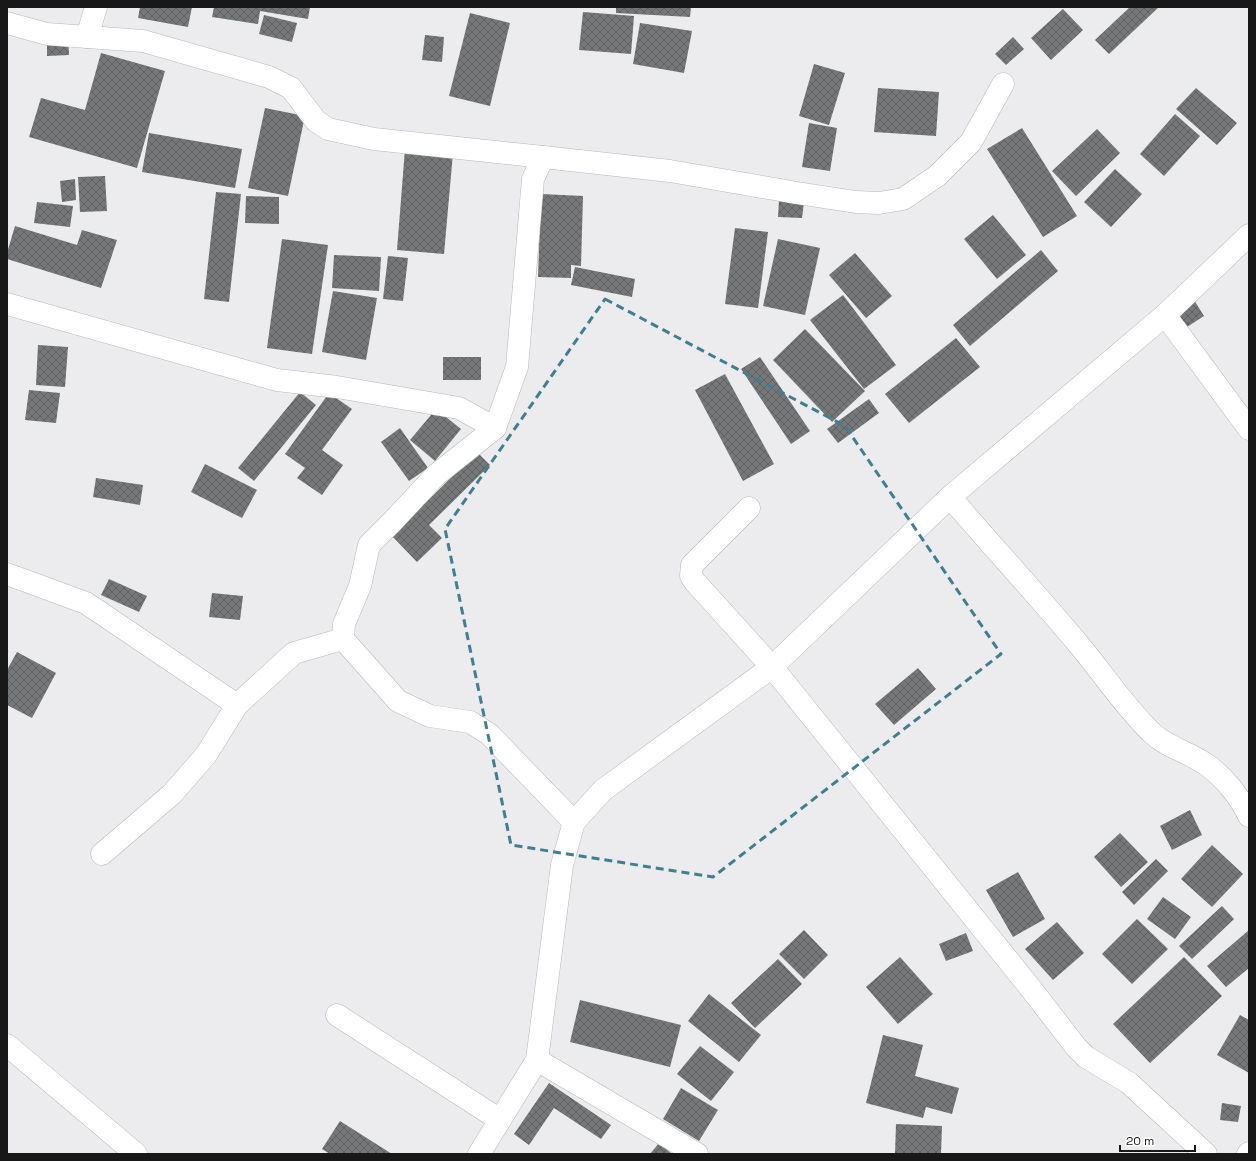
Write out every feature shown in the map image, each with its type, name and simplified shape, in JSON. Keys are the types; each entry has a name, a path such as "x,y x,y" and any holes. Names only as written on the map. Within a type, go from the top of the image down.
{"street":[{"path":"87,37 96,7"},
{"path":"7,23 47,34 143,41 269,77 291,88 316,121 328,129 374,138 670,171 797,194 856,202 879,203 903,199 937,176 971,142 1003,84"},
{"path":"543,157 533,179 517,367 495,428 436,475 369,545 360,586 344,624 343,639 398,701 430,716 470,722 489,734 574,822"},
{"path":"479,1154 536,1060 562,865 574,822 604,790 772,667 950,497 1165,314 1249,235"},
{"path":"7,304 278,380 337,387 459,408 495,428"},
{"path":"1165,314 1249,429"},
{"path":"950,497 1080,646 1117,693 1152,733 1168,746 1206,764 1227,784 1244,806 1249,816"},
{"path":"749,508 692,566 690,576 772,667 1076,1047 1086,1057 1128,1083 1206,1154"},
{"path":"7,574 86,603 237,705"},
{"path":"102,854 172,794 206,755 237,705 294,653 343,639"},
{"path":"337,1015 500,1120"},
{"path":"7,1045 136,1154"},
{"path":"536,1060 697,1154"}],"highlighted area":[{"path":"605,299 845,426 1001,654 713,877 511,845 445,529"}],"building":[{"path":"140,7 192,7 188,27 138,18"},
{"path":"214,7 310,7 308,19 260,11 258,24 212,17"},
{"path":"616,7 691,7 690,17 616,13"},
{"path":"1130,7 1159,7 1109,54 1095,40"},
{"path":"1063,9 1083,30 1051,60 1031,38"},
{"path":"583,12 634,16 631,54 579,50"},
{"path":"470,13 510,23 490,106 449,96"},
{"path":"264,15 297,23 292,42 259,34"},
{"path":"640,23 692,31 684,73 633,64"},
{"path":"425,35 444,37 442,62 422,60"},
{"path":"68,36 69,55 47,56 47,37"},
{"path":"1013,37 1024,49 1006,65 995,54"},
{"path":"101,53 165,71 137,168 29,137 41,98 85,110"},
{"path":"814,64 845,73 829,125 799,116"},
{"path":"878,88 939,92 936,136 874,132"},
{"path":"1196,88 1237,123 1217,145 1176,109"},
{"path":"265,108 305,116 288,196 248,188"},
{"path":"1175,114 1200,136 1164,176 1140,154"},
{"path":"809,123 837,128 830,171 802,167"},
{"path":"1022,128 1077,216 1043,237 987,149"},
{"path":"1097,129 1120,153 1076,196 1052,171"},
{"path":"149,133 242,149 235,188 142,172"},
{"path":"405,149 453,153 444,254 397,250"},
{"path":"1115,169 1142,194 1111,227 1084,202"},
{"path":"105,176 107,211 80,212 78,177"},
{"path":"75,179 76,200 62,202 60,181"},
{"path":"216,192 241,194 229,302 204,299"},
{"path":"541,194 583,196 581,266 571,265 571,278 538,277"},
{"path":"246,196 279,197 279,224 245,223"},
{"path":"779,200 804,202 802,218 778,217"},
{"path":"37,202 73,206 70,227 34,223"},
{"path":"993,215 1026,255 997,279 964,239"},
{"path":"15,226 77,245 82,230 117,240 101,288 7,259 7,253"},
{"path":"735,228 768,232 758,308 725,304"},
{"path":"282,239 328,245 312,354 267,348"},
{"path":"778,239 820,248 805,315 763,306"},
{"path":"1041,250 1058,271 970,346 953,325"},
{"path":"855,253 892,296 866,318 829,275"},
{"path":"334,255 381,257 379,291 332,288"},
{"path":"388,256 408,258 403,301 383,299"},
{"path":"575,267 635,279 632,297 571,285"},
{"path":"333,291 377,298 366,360 322,352"},
{"path":"843,295 896,365 864,389 810,320"},
{"path":"1194,300 1204,316 1187,327 1176,312"},
{"path":"805,329 865,391 832,422 773,360"},
{"path":"956,338 980,367 909,423 885,394"},
{"path":"38,345 68,347 65,387 36,385"},
{"path":"443,357 481,357 481,380 443,380"},
{"path":"760,357 810,431 791,444 741,369"},
{"path":"725,374 774,464 743,481 695,390"},
{"path":"29,390 60,393 56,423 25,420"},
{"path":"300,392 316,405 254,481 238,468"},
{"path":"329,393 352,409 322,450 343,465 322,495 297,478 305,468 285,454"},
{"path":"869,399 879,413 838,443 827,429"},
{"path":"436,409 461,429 435,461 410,440"},
{"path":"400,428 428,468 409,481 381,442"},
{"path":"477,452 490,465 429,525 442,538 417,562 392,536"},
{"path":"205,464 257,490 242,518 191,492"},
{"path":"96,478 143,485 140,505 93,497"},
{"path":"109,579 147,596 139,612 101,595"},
{"path":"212,593 243,596 240,620 209,617"},
{"path":"17,652 56,673 32,718 7,705 7,670"},
{"path":"918,668 936,689 894,725 875,704"},
{"path":"1190,810 1202,835 1172,850 1160,826"},
{"path":"1120,833 1148,862 1121,887 1094,857"},
{"path":"1212,845 1243,874 1212,907 1181,879"},
{"path":"1156,859 1168,871 1134,905 1122,892"},
{"path":"1018,872 1045,919 1013,937 986,890"},
{"path":"1163,897 1191,917 1175,939 1147,919"},
{"path":"1222,906 1234,919 1192,959 1179,946"},
{"path":"1137,919 1168,949 1132,984 1102,954"},
{"path":"1057,922 1084,953 1053,980 1025,949"},
{"path":"804,930 828,955 804,979 779,954"},
{"path":"1249,930 1249,968 1226,987 1207,966"},
{"path":"966,933 973,951 946,961 939,944"},
{"path":"900,957 933,994 898,1024 866,987"},
{"path":"1184,957 1222,996 1150,1063 1113,1024"},
{"path":"778,959 802,984 755,1028 731,1003"},
{"path":"709,994 761,1035 739,1062 688,1021"},
{"path":"580,1000 681,1025 670,1067 570,1042"},
{"path":"1240,1015 1249,1020 1249,1073 1217,1055"},
{"path":"883,1035 923,1045 915,1076 959,1088 952,1114 926,1107 923,1118 866,1103"},
{"path":"700,1046 734,1072 711,1101 677,1074"},
{"path":"549,1083 611,1125 601,1139 554,1108 529,1145 514,1134"},
{"path":"681,1088 718,1110 699,1141 663,1119"},
{"path":"1222,1103 1241,1106 1238,1122 1220,1120"},
{"path":"340,1121 392,1154 330,1154 322,1149"},
{"path":"896,1124 942,1126 941,1154 895,1154"},
{"path":"659,1143 672,1154 650,1154"}]}
